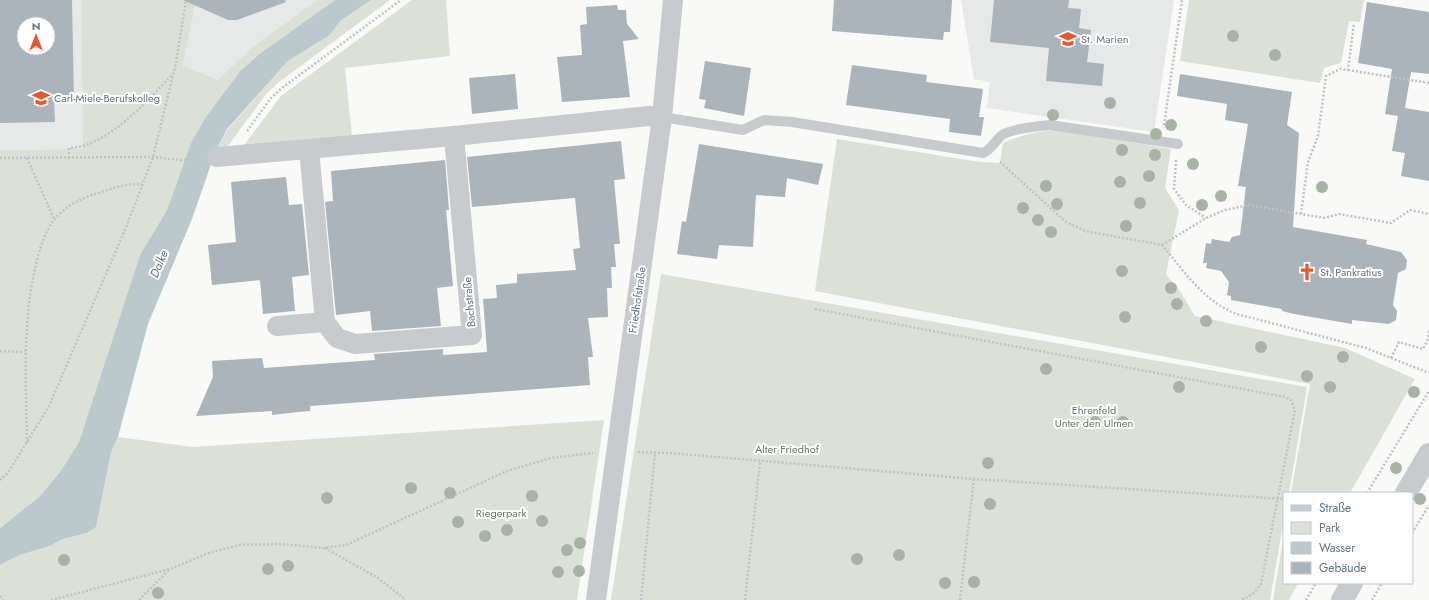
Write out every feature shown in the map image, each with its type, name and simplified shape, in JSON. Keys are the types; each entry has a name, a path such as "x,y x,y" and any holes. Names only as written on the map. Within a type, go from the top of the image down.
{"street":[{"name":"Friedhofstraße","path":"596,600 662,117 673,0"},
{"path":"217,157 454,136 649,116 662,117"},
{"name":"Bachstraße","path":"324,322 337,338 354,344 472,335 454,136"},
{"path":"276,326 324,322 308,149"},
{"path":"1407,492 1429,454"},
{"path":"1342,600 1351,584"}],"lane":[{"path":"662,117 743,130 764,120 792,122 983,153 988,151 1002,135 1031,127 1050,125 1178,144"}],"path":[{"path":"0,480 8,473 49,406 127,225 153,157 173,74 186,0"},
{"path":"237,156 237,146 271,98 282,88 400,0"},
{"path":"1161,141 1182,0"},
{"path":"1348,70 1354,23"},
{"path":"1301,214 1308,162 1318,136 1326,76 1340,69 1429,83"},
{"path":"69,158 69,148 89,144 117,128 141,109 173,74"},
{"path":"1178,144 1174,190 1186,206 1206,218"},
{"path":"988,151 1066,222 1085,231 1162,245 1196,286 1221,308 1237,314 1366,348 1429,373"},
{"path":"0,158 153,157 180,160"},
{"path":"27,158 54,220"},
{"path":"27,444 25,352 30,292 39,253 47,230 54,220 66,208 81,198 128,183 142,184"},
{"path":"1162,245 1206,218 1225,210 1249,205 1324,218 1340,214 1391,223 1410,210 1429,214"},
{"path":"815,309 1285,397 1291,400 1295,410 1262,584 1255,593 1248,598 1240,600"},
{"path":"1391,358 1399,342 1423,349 1427,341 1429,331"},
{"path":"0,351 25,352"},
{"path":"1369,492 1429,391"},
{"path":"51,600 170,568 209,553 239,545 281,544 324,548 346,545 507,471 551,458 617,451 974,479 1283,500"},
{"path":"641,600 655,453"},
{"path":"745,600 760,462"},
{"path":"960,600 974,479"},
{"path":"1413,531 1429,505"},
{"path":"324,548 378,578 406,600"},
{"path":"139,600 170,568"},
{"path":"1306,600 1315,584"},
{"path":"1372,600 1381,584"},
{"path":"0,596 3,600"}],"shaded area":[{"name":"Carl-Miele-Berufskolleg","path":"0,0 81,0 83,149 0,150"},
{"path":"196,0 317,0 250,49 218,80 183,65"},
{"name":"St. Marien","path":"961,0 1174,0 1154,132 987,108 990,82 974,79"}],"green space":[{"path":"81,0 196,0 183,65 218,80 250,49 317,0 335,0 262,52 241,70 205,118 191,143 167,210 140,255 79,442 60,472 39,497 0,528 0,150 83,149"},
{"path":"371,0 390,0 279,82 267,93 225,150 216,150 227,130 288,61 330,35 340,21"},
{"path":"412,0 446,0 450,56 345,68 352,136 242,148 281,96"},
{"path":"1189,0 1364,0 1360,22 1349,21 1341,63 1324,68 1320,83 1180,61"},
{"path":"1056,130 1171,149 1165,188 1179,210 1166,274 1180,291 1195,316 1345,348 1415,379 1351,492 1291,492 1310,384 815,291 837,139 980,162 1000,163 1003,143 1043,131"},
{"name":"Alter Friedhof","path":"661,274 1307,387 1289,492 1283,492 1283,525 1270,600 611,600"},
{"name":"Riegerpark","path":"604,420 577,600 0,600 0,565 20,555 50,546 63,539 87,533 96,527 111,452 118,437 193,447"},
{"path":"1283,540 1283,584 1297,584 1289,600 1273,600"}],"water":[{"name":"Dalke","path":"335,0 371,0 340,21 330,35 288,61 227,129 216,150 192,219 148,324 118,437 111,452 96,527 87,533 63,539 50,546 20,555 0,565 0,528 39,497 60,472 79,442 140,255 167,210 191,143 205,118 241,70 262,52"}],"building":[{"path":"0,0 72,0 74,102 54,102 55,122 0,123"},
{"path":"183,0 285,0 286,2 237,20 228,20"},
{"path":"834,0 952,0 950,32 944,32 943,40 832,31"},
{"path":"994,0 1069,0 1068,8 1081,9 1079,28 1091,30 1087,62 1104,64 1102,86 1046,81 1049,48 990,42"},
{"path":"1367,2 1429,12 1429,74 1411,72 1405,108 1429,112 1429,181 1401,176 1405,153 1392,151 1398,116 1385,114 1392,69 1358,63"},
{"path":"617,5 618,10 626,10 627,24 639,39 623,41 630,97 562,102 557,57 582,55 580,25 587,24 586,7"},
{"path":"705,61 751,68 744,116 704,108 706,100 699,99"},
{"path":"852,65 927,75 926,82 983,89 979,117 984,117 981,136 949,132 950,119 846,105"},
{"path":"515,74 518,109 472,114 469,78"},
{"name":"St. Pankratius","path":"1180,74 1292,92 1287,125 1299,133 1293,227 1367,240 1366,244 1401,252 1407,260 1406,269 1398,273 1393,305 1397,311 1396,320 1389,324 1352,320 1352,324 1294,314 1282,311 1282,309 1231,300 1231,296 1227,295 1229,282 1221,271 1206,268 1207,263 1203,263 1206,243 1211,244 1212,239 1229,242 1232,237 1240,235 1246,187 1238,186 1248,124 1225,120 1227,104 1177,96"},
{"path":"621,141 625,179 614,180 620,244 614,244 616,267 611,267 612,288 607,288 608,317 588,318 593,357 588,357 590,385 310,406 310,411 272,415 272,411 196,416 213,377 212,361 262,358 264,368 375,360 374,354 443,349 443,355 487,352 483,299 497,298 496,285 517,283 517,274 576,270 573,249 580,248 575,198 472,207 467,157"},
{"path":"699,144 823,164 818,185 787,178 785,197 756,195 753,247 719,245 717,259 677,254 682,221 686,222"},
{"path":"445,160 449,210 446,210 453,286 437,288 441,326 372,331 370,311 336,315 325,202 333,201 331,171"},
{"path":"286,177 289,205 302,204 309,275 292,277 295,311 263,314 260,280 212,285 208,245 236,242 231,182"}],"place":[{"name":"St. Marien","path":"1068,39"},
{"name":"Carl-Miele-Berufskolleg","path":"41,98"},
{"name":"St. Pankratius","path":"1307,272"}],"park label":[{"name":"Ehrenfeld Unter den Ulmen","path":"1094,416"}]}
